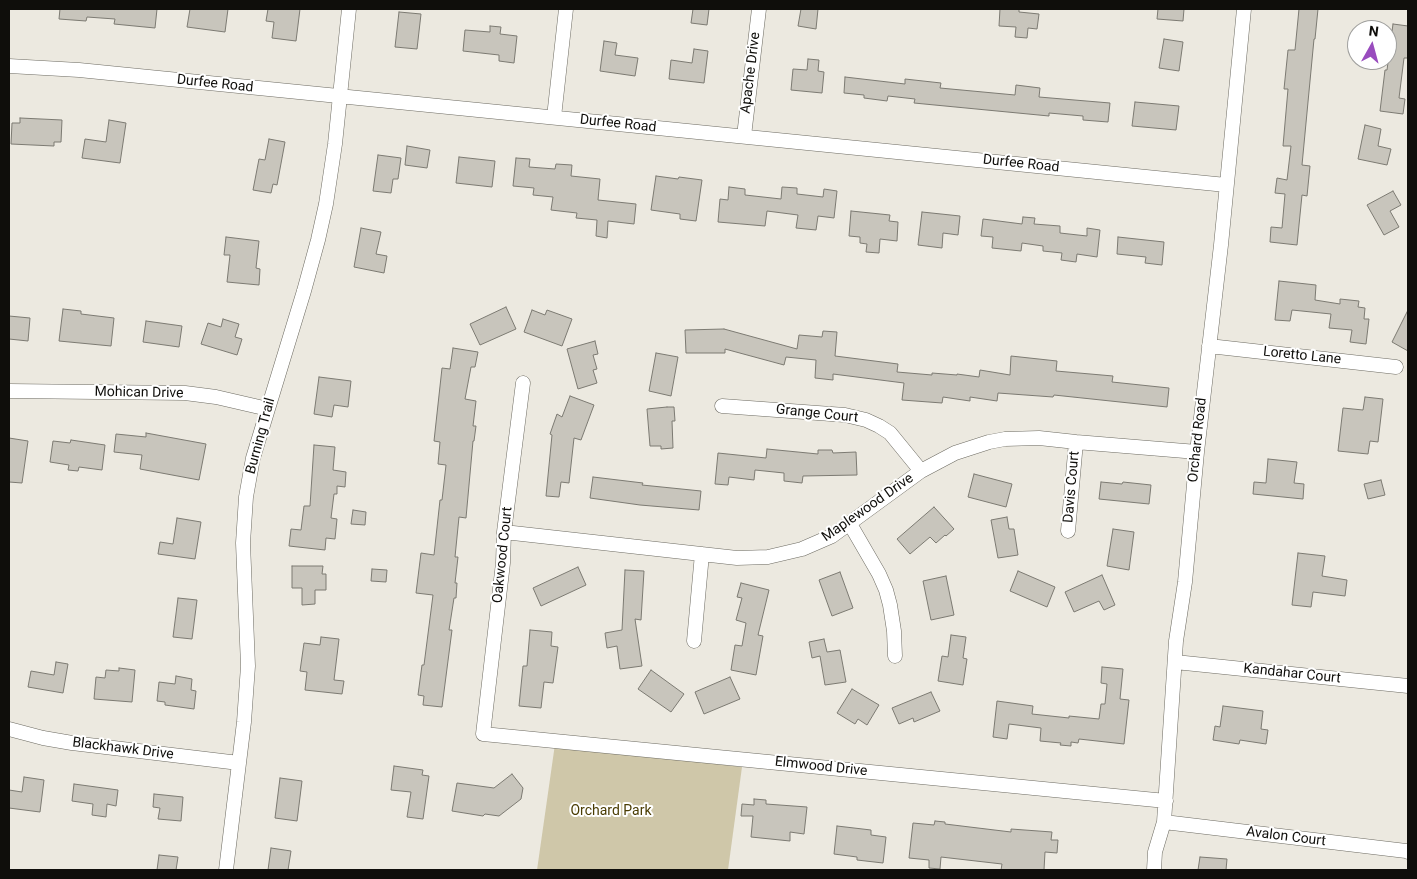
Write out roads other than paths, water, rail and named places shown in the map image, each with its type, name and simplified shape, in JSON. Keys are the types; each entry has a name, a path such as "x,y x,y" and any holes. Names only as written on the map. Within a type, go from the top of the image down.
{"street":[{"name":"Burning Trail","path":"226,870 244,722 248,666 244,543 246,497 253,458 318,240 331,174 348,9"},
{"path":"554,117 566,9"},
{"name":"Apache Drive","path":"744,136 759,9"},
{"name":"Orchard Road","path":"1154,870 1156,852 1164,822 1176,641 1185,582 1244,9"},
{"name":"Durfee Road","path":"9,66 79,70 1226,185"},
{"name":"Loretto Lane","path":"1209,346 1396,367"},
{"name":"Oakwood Court","path":"484,726 503,564 504,532 523,383"},
{"name":"Mohican Drive","path":"9,391 185,393 216,397 268,409"},
{"name":"Grange Court","path":"722,406 845,415 866,420 890,433 921,471"},
{"name":"Maplewood Drive","path":"504,532 751,558 786,553 832,536 921,471 955,453 989,442 1021,437 1197,452"},
{"name":"Davis Court","path":"1068,531 1076,442"},
{"path":"850,524 879,574 886,590 894,631 895,656"},
{"path":"694,642 702,554"},
{"name":"Kandahar Court","path":"1175,662 1408,685"},
{"name":"Elmwood Drive","path":"484,726 483,734 1166,801"},
{"name":"Blackhawk Drive","path":"9,729 72,743 239,763"},
{"name":"Avalon Court","path":"1164,822 1408,852"}],"park label":[{"name":"Orchard Park","path":"611,811"}]}
